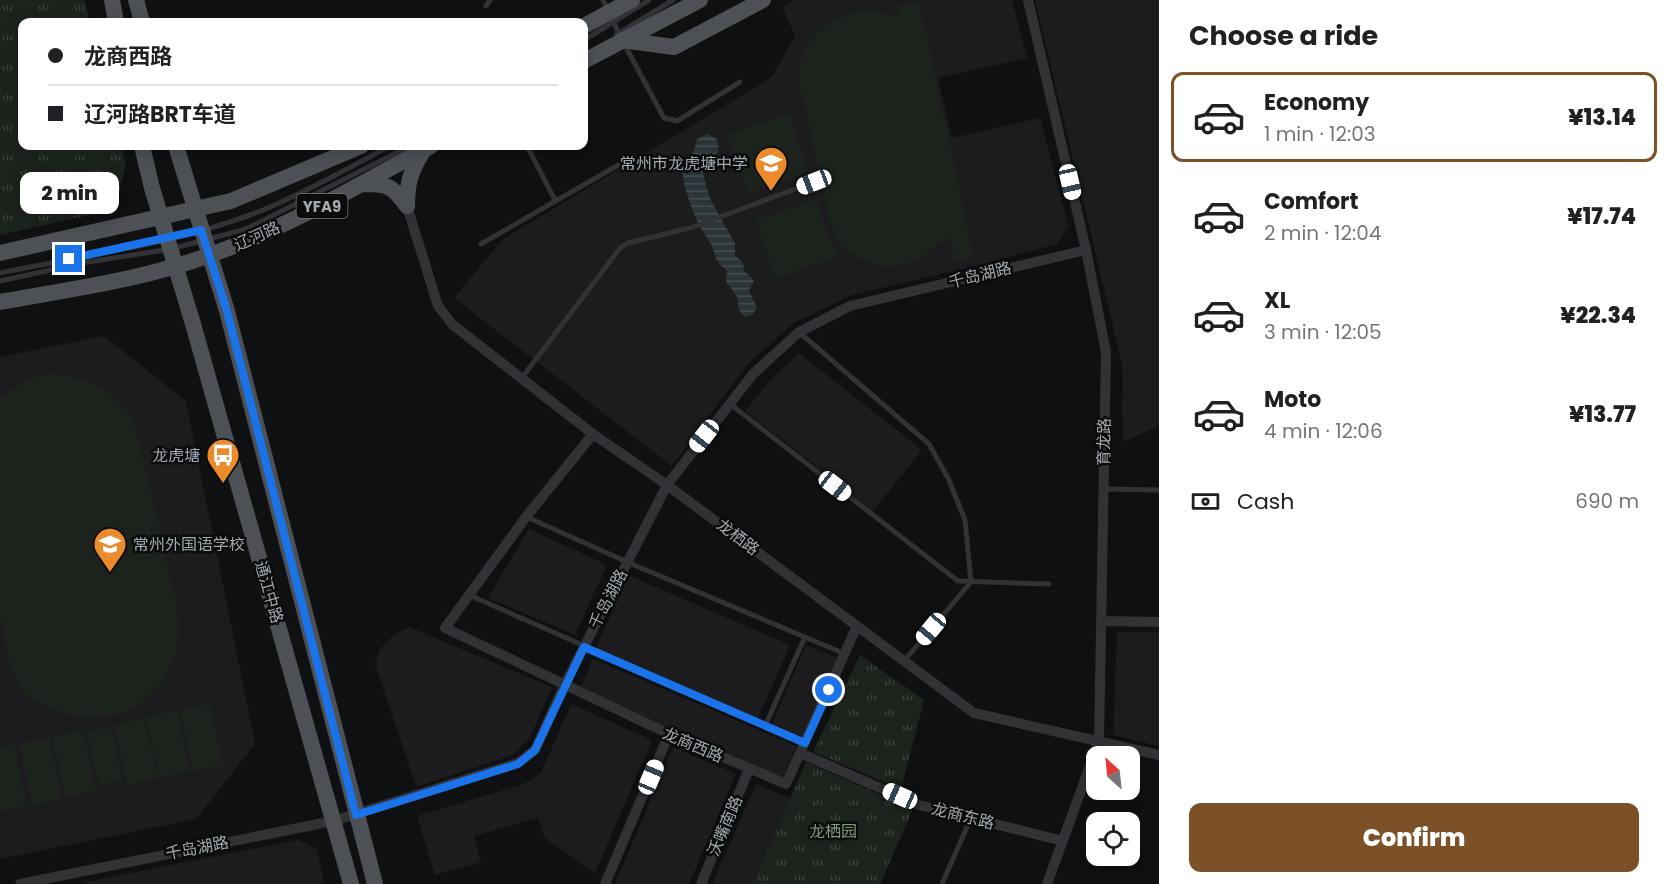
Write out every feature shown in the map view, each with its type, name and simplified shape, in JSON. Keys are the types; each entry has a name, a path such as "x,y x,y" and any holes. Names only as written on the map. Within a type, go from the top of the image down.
{"main road":[{"path":"112,0 115,18"},
{"path":"136,0 141,18"},
{"path":"588,23 611,8 632,0"},
{"path":"588,58 617,37 700,0"},
{"path":"617,37 674,46 763,0"},
{"name":"通江中路","path":"143,150 351,884"},
{"name":"通江中路","path":"177,150 227,311 375,884"},
{"name":"YFA9","path":"0,253 231,201 352,150"},
{"name":"辽河路","path":"204,242 246,242 304,215 417,150"},
{"path":"407,206 407,186 421,150"},
{"path":"361,184 384,184 396,191 407,206"},
{"name":"YFA9","path":"0,302 123,280 176,266 204,242"}],"street":[{"name":"育龙路","path":"1028,0 1086,250 1106,352 1099,741 1047,884"},
{"name":"龙栖路","path":"407,206 438,306 453,325 593,434 667,484 974,713 1159,755"},
{"name":"千岛湖路","path":"20,884 61,880 333,821 518,764 535,750 564,686 667,484 753,374 799,332 850,306 1086,250"},
{"path":"469,595 526,517 593,434"},
{"name":"龙商西路","path":"469,595 445,628 564,686 786,784 857,626"},
{"path":"1101,621 1159,622"},
{"path":"605,884 669,734"},
{"name":"龙商东路","path":"802,748 919,805 1063,841"},
{"name":"沃嘴南路","path":"701,884 749,769"}],"lane":[{"path":"588,35 611,8 649,0"},
{"path":"617,37 673,0"},
{"path":"611,8 617,37 664,118 677,121 740,82"},
{"path":"588,52 602,44"},
{"path":"0,280 169,244 204,242 383,150"},
{"path":"0,273 169,244 204,242 246,229 416,150"},
{"path":"529,150 555,200"},
{"path":"481,244 634,156"},
{"path":"521,378 620,248 628,243 690,228 814,182"},
{"path":"799,332 929,444 948,478 965,520 971,582 904,661"},
{"path":"730,404 958,581 1049,584"},
{"path":"1103,489 1159,490"},
{"path":"526,517 845,654"},
{"path":"469,595 765,726 802,748"},
{"path":"765,726 805,637"},
{"path":"942,884 971,818"}],"shaded area":[{"name":"常州市龙虎塘中学","path":"794,0 1012,0 1027,58 938,78 952,138 1040,118 1069,227 1057,244 852,295 794,323 747,365 672,466 454,298 503,239 772,77 795,35 782,7"},
{"path":"1035,0 1159,0 1159,426 1123,442 1122,364"},
{"path":"707,134 717,139 719,151 707,163 703,175 711,201 735,243 735,255 743,263 744,271 754,280 749,291 757,307 753,314 745,317 739,310 737,296 726,282 727,271 717,261 711,244 695,215 684,180 681,161 694,151 697,139"},
{"name":"常州外国语学校","path":"104,336 186,401 255,744 196,819 0,859 0,357"},
{"path":"799,353 922,450 873,511 745,411 770,380"},
{"path":"529,529 607,565 575,635 488,598"},
{"path":"628,575 790,645 758,718 596,648"},
{"path":"409,627 552,687 529,740 513,755 416,787 375,664 380,649 395,634"},
{"path":"1117,632 1159,632 1159,746 1113,735"},
{"path":"806,645 837,658 802,737 772,724"},
{"path":"593,659 796,746 783,778 579,690"},
{"path":"571,704 652,740 595,874 544,837 538,818 474,836 481,862 435,875 417,816 524,784 541,773"},
{"path":"673,747 736,774 689,884 615,884"},
{"path":"756,784 790,798 752,884 712,884"},
{"path":"298,840 317,849 324,884 84,884 86,882"}],"green space":[{"path":"0,0 85,0 89,18 18,18 18,150 122,150 126,165 118,196 94,214 0,235"},
{"path":"919,1 974,257 955,262 949,235 919,258 897,266 886,266 874,264 852,254 839,241 832,228 801,91 800,67 808,44 813,37 833,21 858,12 882,13 899,17 898,5"},
{"path":"789,113 809,172 748,194 727,135"},
{"path":"817,199 837,257 776,279 755,220"},
{"path":"49,373 72,376 103,389 130,415 139,439 177,605 179,634 175,657 161,684 146,700 124,713 103,718 79,718 54,710 26,695 11,669 0,615 0,399 23,383"},
{"path":"860,655 924,700 901,789 813,752"},
{"path":"210,704 223,765 193,771 180,710"},
{"path":"177,710 190,772 160,778 146,717"},
{"path":"145,718 158,779 127,785 114,724"},
{"path":"111,727 122,780 99,785 87,732"},
{"path":"83,730 96,791 66,798 52,737"},
{"path":"49,737 63,798 32,805 19,743"},
{"path":"14,744 27,805 0,811 0,747"},
{"name":"龙栖园","path":"806,762 913,809 880,884 752,884"}],"place":[{"name":"常州市龙虎塘中学","path":"771,192"},
{"name":"龙虎塘","path":"223,484"},
{"name":"常州外国语学校","path":"110,573"}],"route":[{"path":"69,259 201,230 227,311 356,815 518,764 535,750 584,647 805,743 829,690"}]}
